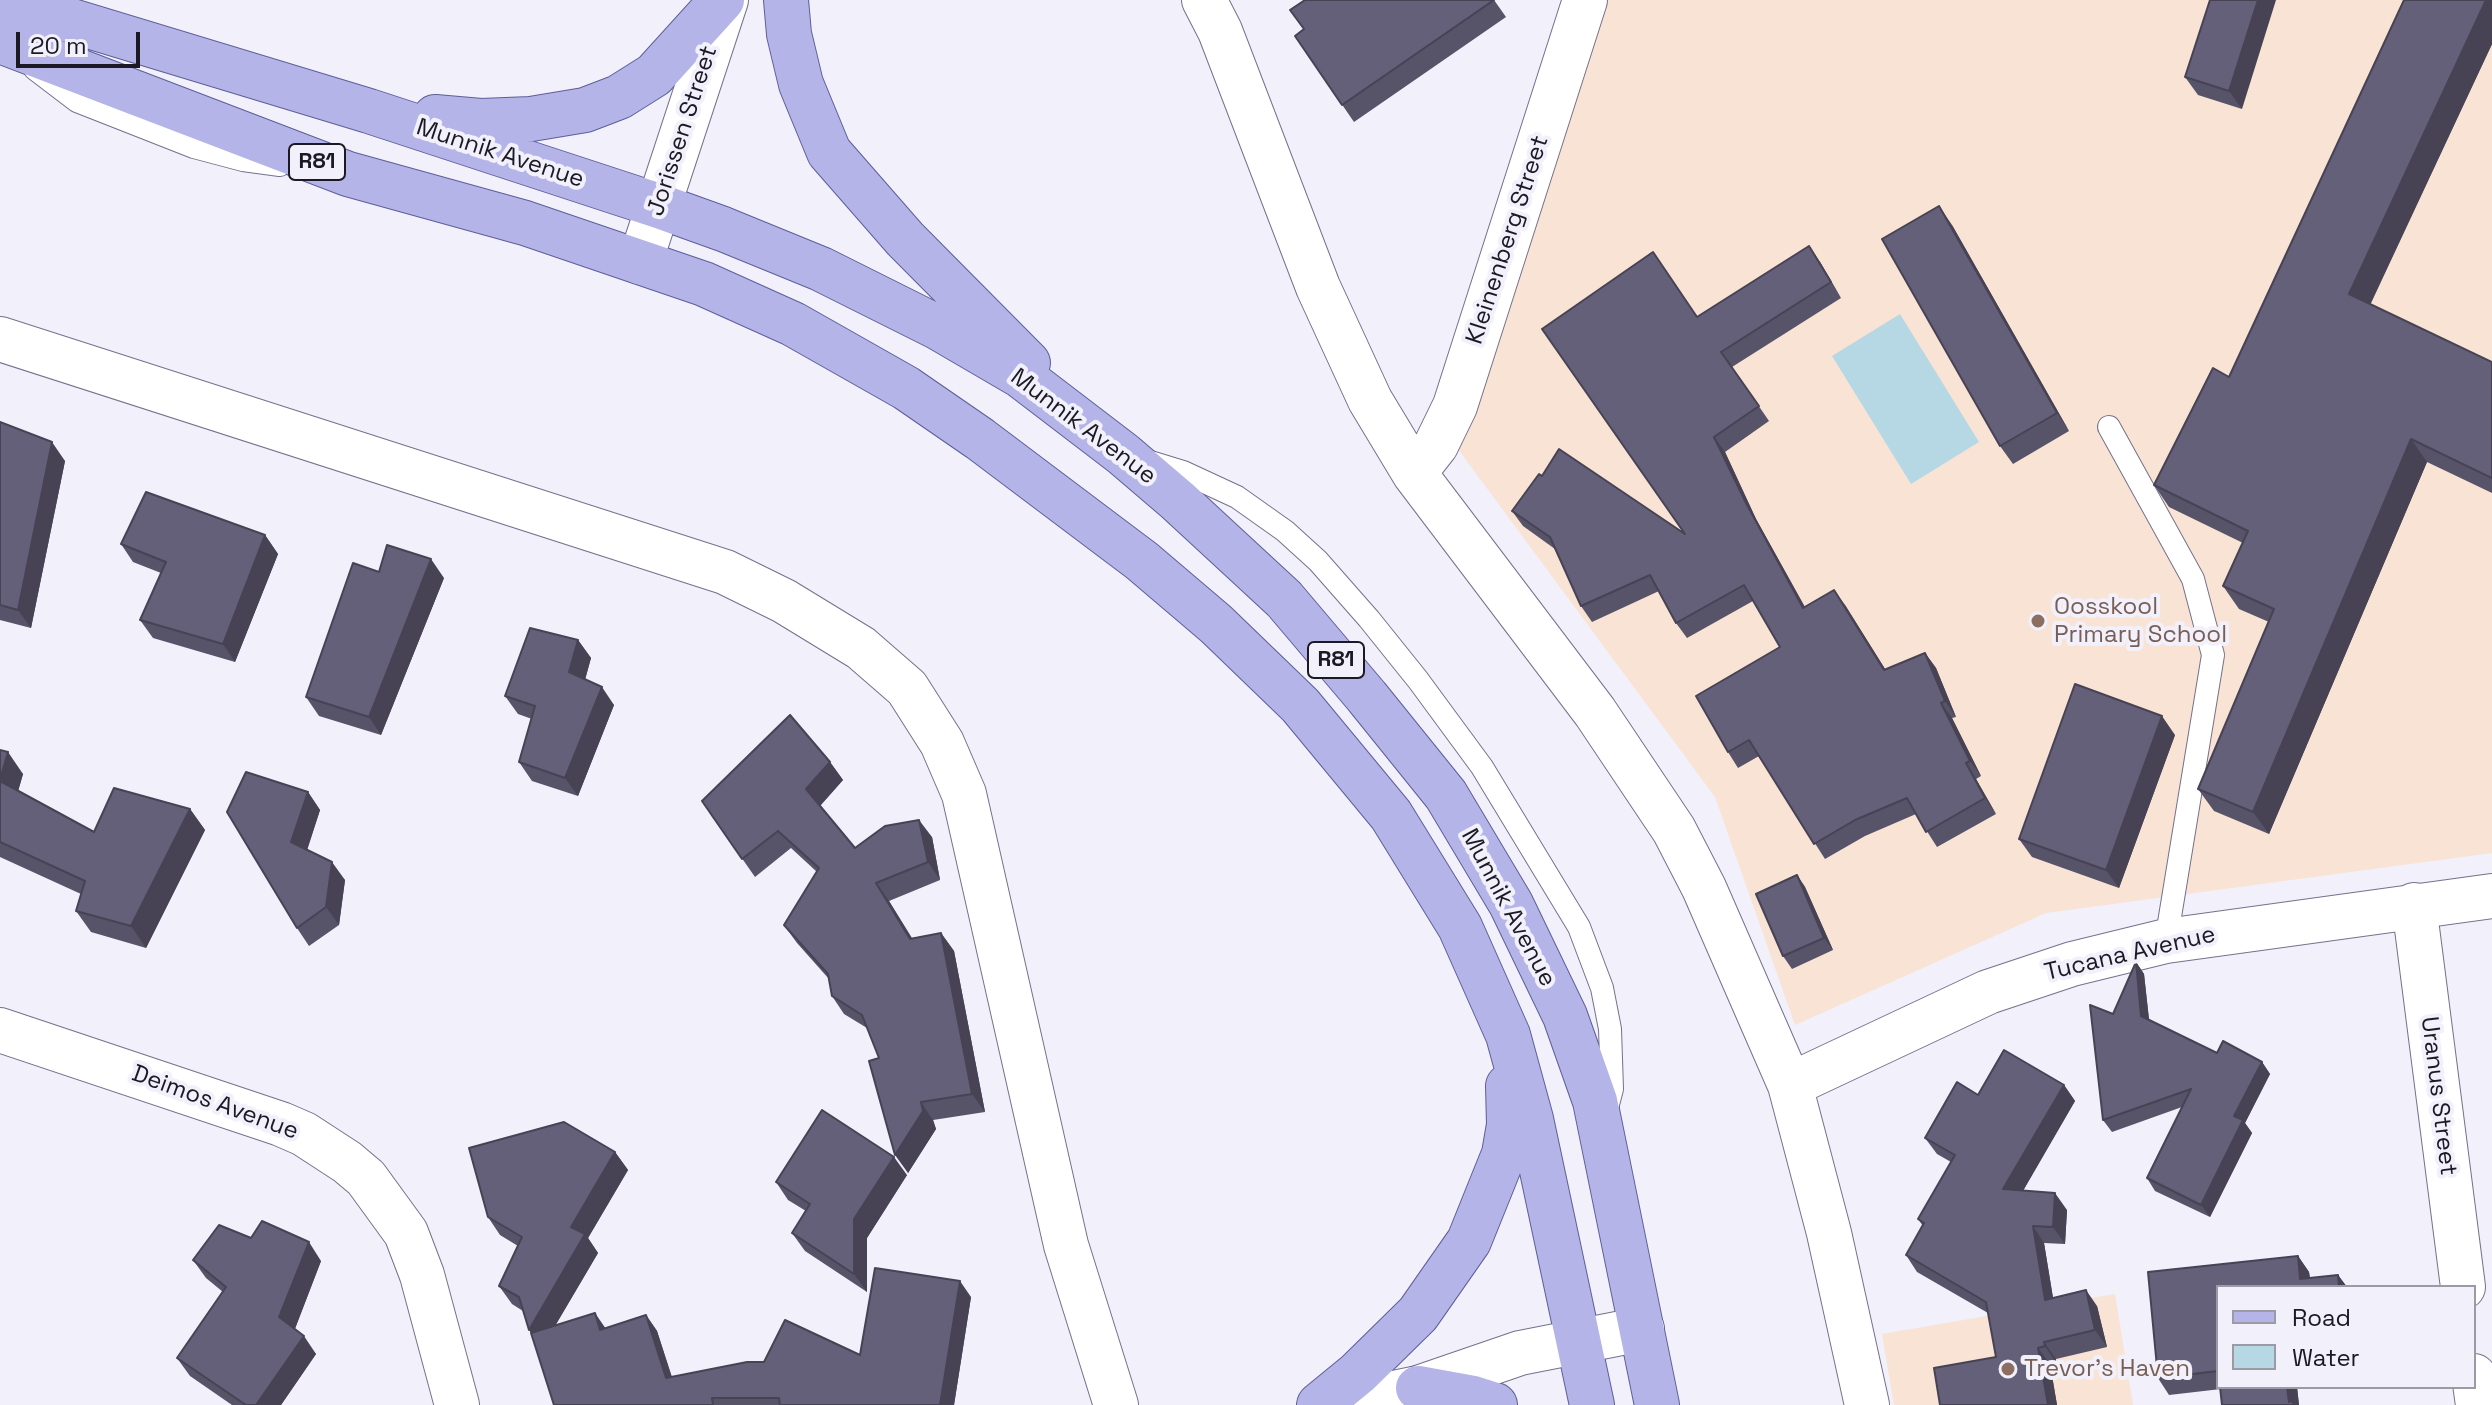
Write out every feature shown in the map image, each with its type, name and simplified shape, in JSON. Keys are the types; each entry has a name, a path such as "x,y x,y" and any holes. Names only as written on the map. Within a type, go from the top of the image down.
{"main road":[{"path":"369,111 481,121 531,119 585,110 619,97 654,75 724,0"},
{"path":"786,0 789,34 801,84 829,152 905,239 1110,444"},
{"name":"Munnik Avenue","path":"1592,1405 1531,1119 1508,1035 1460,927 1391,815 1300,705 1216,624 1142,561 980,439 906,388 793,324 704,284 525,223 348,174 1,31 29,8 369,111 723,229 821,269 937,327 1021,376 1110,444 1178,501 1284,599 1446,795 1511,904 1565,1016 1595,1101 1657,1405"},
{"path":"1319,1405 1358,1373 1418,1314 1469,1241 1504,1154 1509,1125 1508,1035"},
{"path":"1418,1388 1495,1405"}],"street":[{"name":"Jorissen Street","path":"640,262 724,0"},
{"path":"1204,0 1220,31 1318,287 1353,369 1414,473 1595,712 1674,830 1704,888 1790,1085 1829,1233 1867,1405"},
{"name":"Kleinenberg Street","path":"1414,473 1436,445 1455,406 1585,0"},
{"path":"0,339 725,572 784,601 861,648 907,688 942,743 964,794 1066,1245 1116,1405"},
{"name":"Tucana Avenue","path":"1790,1085 1988,992 2072,964 2166,941 2492,896"},
{"name":"Uranus Street","path":"2414,905 2463,1285"},
{"name":"Deimos Avenue","path":"0,1030 281,1124 304,1134 347,1162 366,1178 406,1233 422,1275 457,1405"},
{"path":"1335,1405 1418,1388 1520,1353 1642,1329"}],"lane":[{"path":"2109,427 2193,579 2213,655 2166,941"}],"shaded area":[{"name":"Oosskool Primary School","path":"1605,0 2492,0 2492,853 2046,913 1795,1025 1715,797 1455,445"},
{"name":"Trevor's Haven","path":"2115,1294 2133,1405 1894,1405 1882,1334"}],"water":[{"path":"1900,314 1979,442 1911,484 1832,356"}],"building":[{"path":"1305,0 1494,0 1342,105 1295,36 1304,29 1290,10"},
{"path":"2210,0 2258,0 2229,91 2185,77"},
{"path":"2404,0 2486,0 2349,294 2492,362 2492,478 2411,439 2253,812 2198,789 2274,609 2223,586 2248,531 2154,485 2213,368 2229,377"},
{"path":"1939,206 2057,413 2000,446 1882,239"},
{"path":"1809,246 1831,282 1721,352 1759,406 1714,437 1803,608 1834,590 1884,670 1925,653 1945,701 1941,703 1970,761 1966,763 1985,798 1926,832 1907,798 1855,820 1814,844 1749,740 1728,752 1696,696 1780,647 1744,585 1676,623 1650,575 1581,606 1550,537 1512,511 1539,474 1542,476 1559,449 1685,534 1542,329 1653,252 1697,317"},
{"path":"0,422 52,442 18,610 0,605"},
{"path":"146,492 265,535 223,644 140,620 166,562 121,544"},
{"path":"387,545 431,559 369,717 306,697 353,563 379,572"},
{"path":"530,628 578,640 569,672 602,687 565,778 519,762 535,706 505,696"},
{"path":"2075,684 2162,716 2106,870 2019,839"},
{"path":"790,715 830,762 806,789 855,848 885,826 919,820 928,862 876,883 910,939 941,933 972,1094 921,1102 923,1111 895,1155 869,1061 879,1058 862,1015 832,996 828,974 784,925 819,868 778,831 742,859 702,801"},
{"path":"0,750 8,752 0,780"},
{"path":"246,772 308,792 291,842 332,862 326,907 297,928 227,812"},
{"path":"0,781 94,832 114,788 190,809 131,926 76,911 85,881 0,842"},
{"path":"1797,875 1824,938 1783,956 1756,894"},
{"path":"2136,962 2141,1016 2217,1053 2223,1041 2262,1062 2234,1116 2243,1120 2201,1205 2147,1178 2191,1089 2103,1120 2090,1005 2113,1014"},
{"path":"2004,1050 2064,1085 2003,1189 2055,1193 2053,1227 2033,1226 2045,1300 2086,1290 2095,1330 2044,1342 2045,1346 2038,1348 2048,1405 1940,1405 1934,1368 1996,1357 1986,1302 1906,1255 1924,1223 1918,1219 1955,1155 1925,1138 1957,1082 1978,1095"},
{"path":"822,1110 894,1157 854,1219 854,1274 792,1233 810,1204 776,1182"},
{"path":"564,1122 615,1152 571,1227 585,1234 529,1330 519,1297 499,1286 522,1237 488,1217 469,1148"},
{"path":"262,1221 309,1242 279,1317 304,1336 256,1405 246,1405 177,1358 226,1287 193,1260 219,1225 251,1238"},
{"path":"2298,1256 2300,1279 2338,1275 2339,1285 2216,1285 2216,1371 2158,1378 2148,1272"},
{"path":"875,1268 960,1281 940,1405 780,1405 779,1398 712,1398 713,1405 554,1405 531,1333 595,1313 600,1330 646,1315 666,1378 747,1362 764,1362 785,1320 860,1355"},
{"path":"2220,1389 2287,1389 2289,1402 2293,1401 2293,1405 2222,1405"}],"place":[{"name":"Oosskool Primary School","path":"2038,621"},
{"name":"Trevor's Haven","path":"2008,1369"}]}
